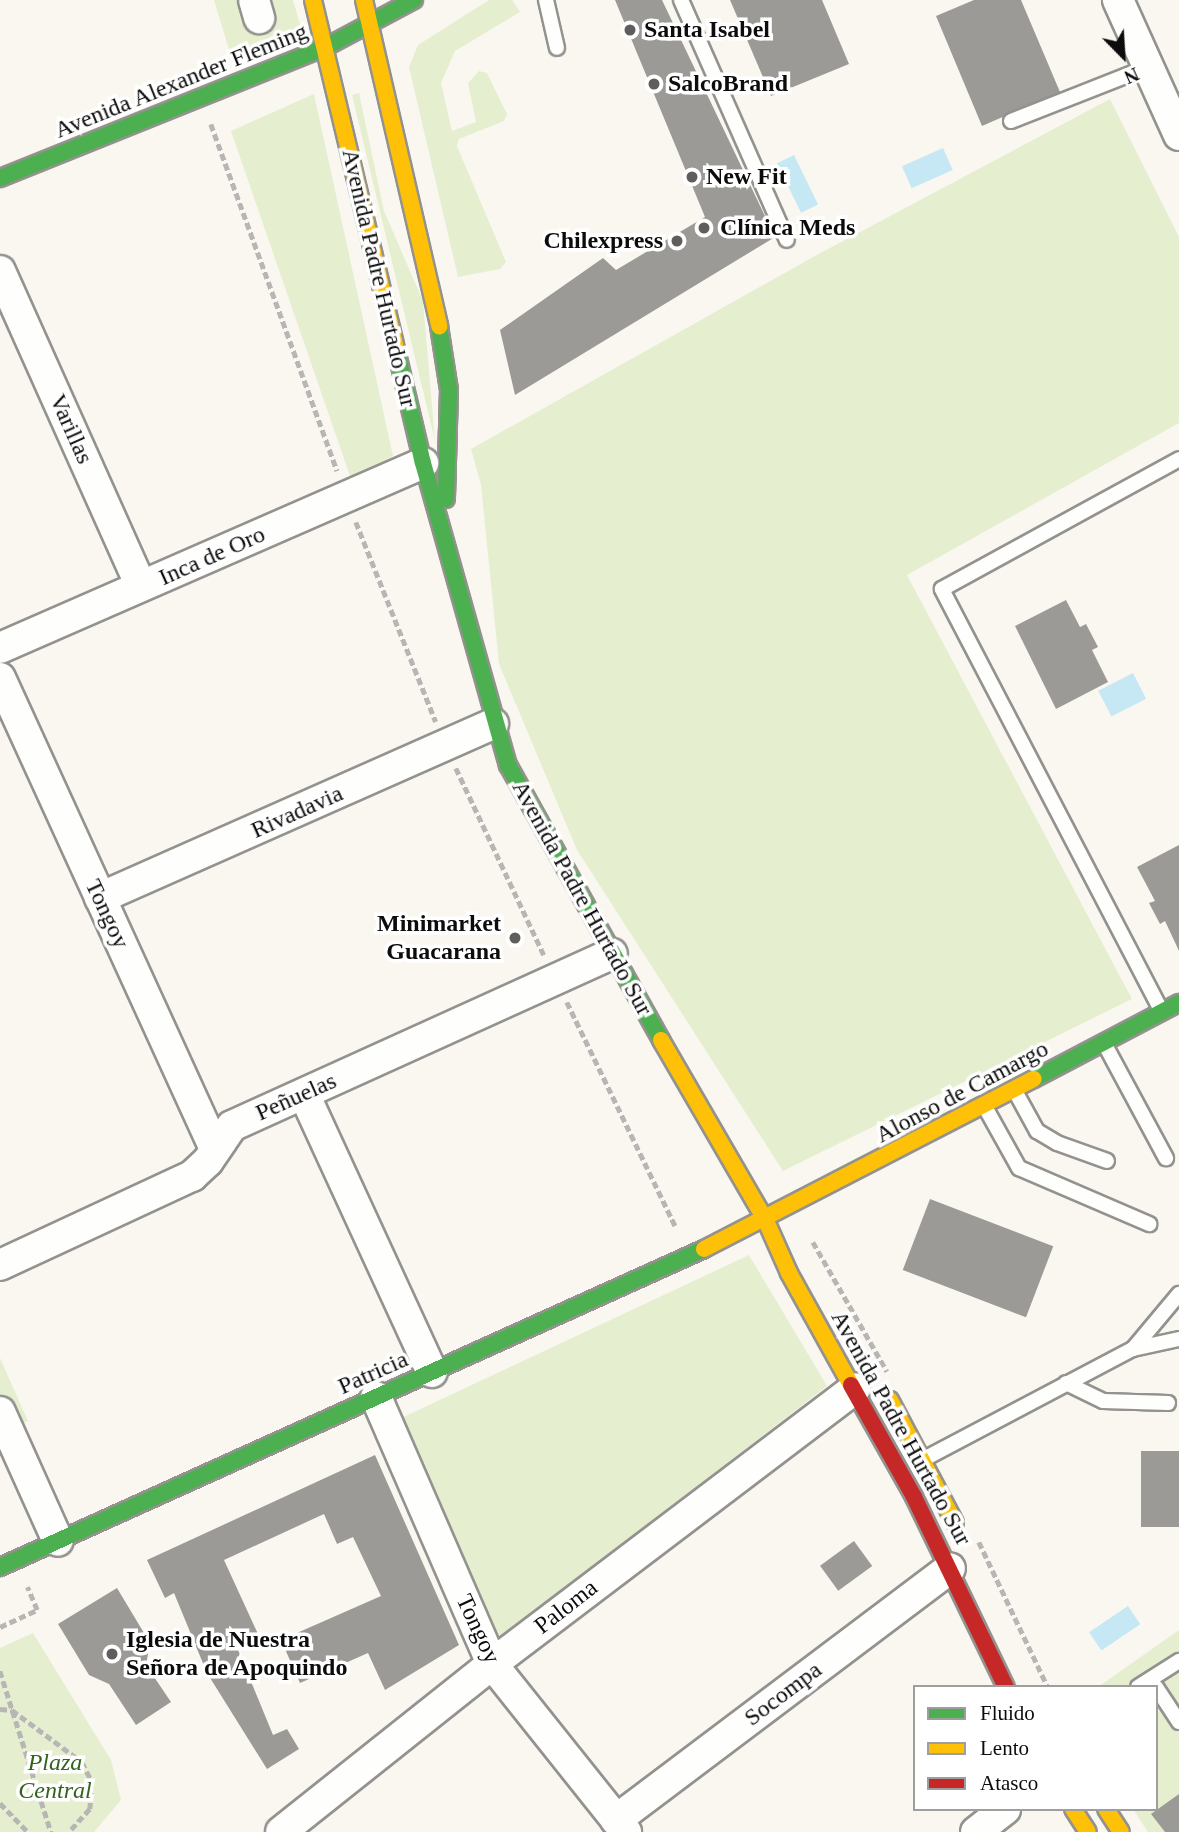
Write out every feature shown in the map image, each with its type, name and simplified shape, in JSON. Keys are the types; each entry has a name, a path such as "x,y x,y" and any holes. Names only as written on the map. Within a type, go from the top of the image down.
{"main road":[{"name":"Avenida Padre Hurtado Sur","path":"313,0 424,463 452,553 493,724 524,801 766,1222 789,1273 869,1389 924,1458 961,1534"},
{"name":"Avenida Padre Hurtado Sur","path":"364,0 445,352 449,390 446,496 452,553"},
{"name":"Avenida Alexander Fleming","path":"0,178 324,48 371,26 414,0"},
{"name":"Alonso de Camargo","path":"766,1222 1179,1003"},
{"name":"Avenida Padre Hurtado Sur","path":"766,1222 799,1254"},
{"name":"Patricia","path":"7,1564 766,1222"},
{"name":"Avenida Padre Hurtado Sur","path":"869,1389 1005,1685"},
{"path":"1074,1811 1088,1832"},
{"path":"1106,1811 1121,1832"}],"street":[{"path":"1118,0 1179,135"},
{"name":"Varillas","path":"0,271 142,586"},
{"name":"Inca de Oro","path":"0,648 424,463"},
{"name":"Tongoy","path":"0,678 215,1149"},
{"name":"Rivadavia","path":"100,898 493,724"},
{"name":"Peñuelas","path":"0,1265 184,1180 199,1170 232,1126 612,954"},
{"path":"304,1094 432,1372"},
{"name":"Paloma","path":"281,1832 492,1664 869,1389"},
{"name":"Tongoy","path":"376,1397 492,1664 621,1826"},
{"path":"0,1412 58,1541"},
{"name":"Socompa","path":"621,1826 950,1568"},
{"path":"976,1832 1002,1811"}],"lane":[{"path":"546,0 557,48"},
{"path":"681,0 787,240"},
{"path":"1011,121 1148,66"},
{"path":"1162,1012 942,589 1179,459"},
{"path":"1104,1043 1166,1158"},
{"path":"1014,1090 1037,1130 1057,1143 1107,1161"},
{"path":"984,1105 1018,1168 1149,1224"},
{"path":"1133,1349 1179,1294"},
{"path":"924,1458 1133,1349 1179,1339"},
{"path":"1066,1383 1103,1401 1168,1403"},
{"path":"1151,1685 1179,1661"},
{"path":"1158,1694 1179,1722"}],"path":[{"path":"0,1627 37,1610 7,1564"},
{"path":"0,1671 51,1832"},
{"path":"0,1709 12,1710 82,1762 92,1782 90,1809 69,1832"},
{"path":"0,1803 28,1832"}],"green space":[{"path":"214,0 293,0 302,31 231,56"},
{"path":"489,0 512,0 520,12 455,51 441,83 452,131 476,122 468,83 479,71 487,73 507,114 504,121 459,139 457,146 506,262 500,269 458,277 409,67 418,45"},
{"path":"359,93 384,211 423,301 435,441 352,95"},
{"path":"314,94 393,456 351,479 231,131"},
{"path":"1110,99 1179,237 1179,423 907,575 1132,999 783,1171 577,850 499,664 481,485 471,449 813,257"},
{"path":"749,1255 827,1386 498,1639 397,1420"},
{"path":"0,1358 28,1421 0,1434"},
{"path":"1179,1630 1179,1832 1148,1832 1134,1811 1158,1811 1158,1685 1101,1685"},
{"name":"Plaza Central","path":"33,1633 111,1760 121,1800 94,1832 0,1832 0,1648"}],"water":[{"path":"943,148 953,170 912,188 902,166"},
{"path":"794,155 818,204 801,213 777,163"},
{"path":"1133,673 1146,699 1111,717 1098,691"},
{"path":"1128,1606 1140,1624 1101,1651 1089,1632"}],"building":[{"path":"615,0 662,0 775,237 515,395 500,330 603,258 616,270 705,217"},
{"path":"730,0 822,0 849,64 771,96"},
{"path":"974,0 1021,0 1060,92 982,126 936,16"},
{"path":"1066,600 1080,627 1086,624 1098,647 1092,650 1108,682 1056,709 1015,626"},
{"path":"1179,845 1179,951 1165,921 1160,924 1149,903 1155,901 1137,867"},
{"path":"930,1199 1053,1246 1026,1317 903,1270"},
{"path":"1141,1451 1179,1451 1179,1527 1141,1527"},
{"path":"375,1455 459,1645 385,1690 368,1653 300,1683 281,1640 381,1596 353,1537 337,1544 324,1514 224,1560 258,1634 236,1645 273,1735 287,1729 299,1749 267,1769 207,1673 174,1593 165,1598 147,1560"},
{"path":"854,1541 872,1566 838,1591 820,1566"},
{"name":"Iglesia de Nuestra Señora de Apoquindo","path":"117,1588 150,1643 146,1665 171,1702 136,1725 109,1684 89,1675 58,1624"},
{"path":"1179,1794 1179,1832 1165,1832 1151,1814"}],"traffic: fast":[{"path":"0,178 324,48 414,0"},
{"path":"439,326 449,390 446,499"},
{"path":"395,345 423,463 508,765 661,1040"},
{"path":"1034,1079 1179,1003"},
{"path":"0,1567 704,1249"}],"traffic: slow":[{"path":"313,0 395,345"},
{"path":"364,0 439,326"},
{"path":"661,1040 766,1221 789,1273 851,1385"},
{"path":"704,1249 1034,1079"},
{"path":"890,1400 955,1523"},
{"path":"1074,1811 1088,1832"},
{"path":"1107,1811 1121,1832"}],"traffic: jam":[{"path":"851,1385 914,1497 1005,1685"}],"place":[{"name":"Santa Isabel","path":"630,30"},
{"name":"SalcoBrand","path":"654,84"},
{"name":"New Fit","path":"692,177"},
{"name":"Clínica Meds","path":"704,228"},
{"name":"Chilexpress","path":"677,241"},
{"name":"Minimarket Guacarana","path":"515,938"},
{"name":"Iglesia de Nuestra Señora de Apoquindo","path":"112,1654"}]}
